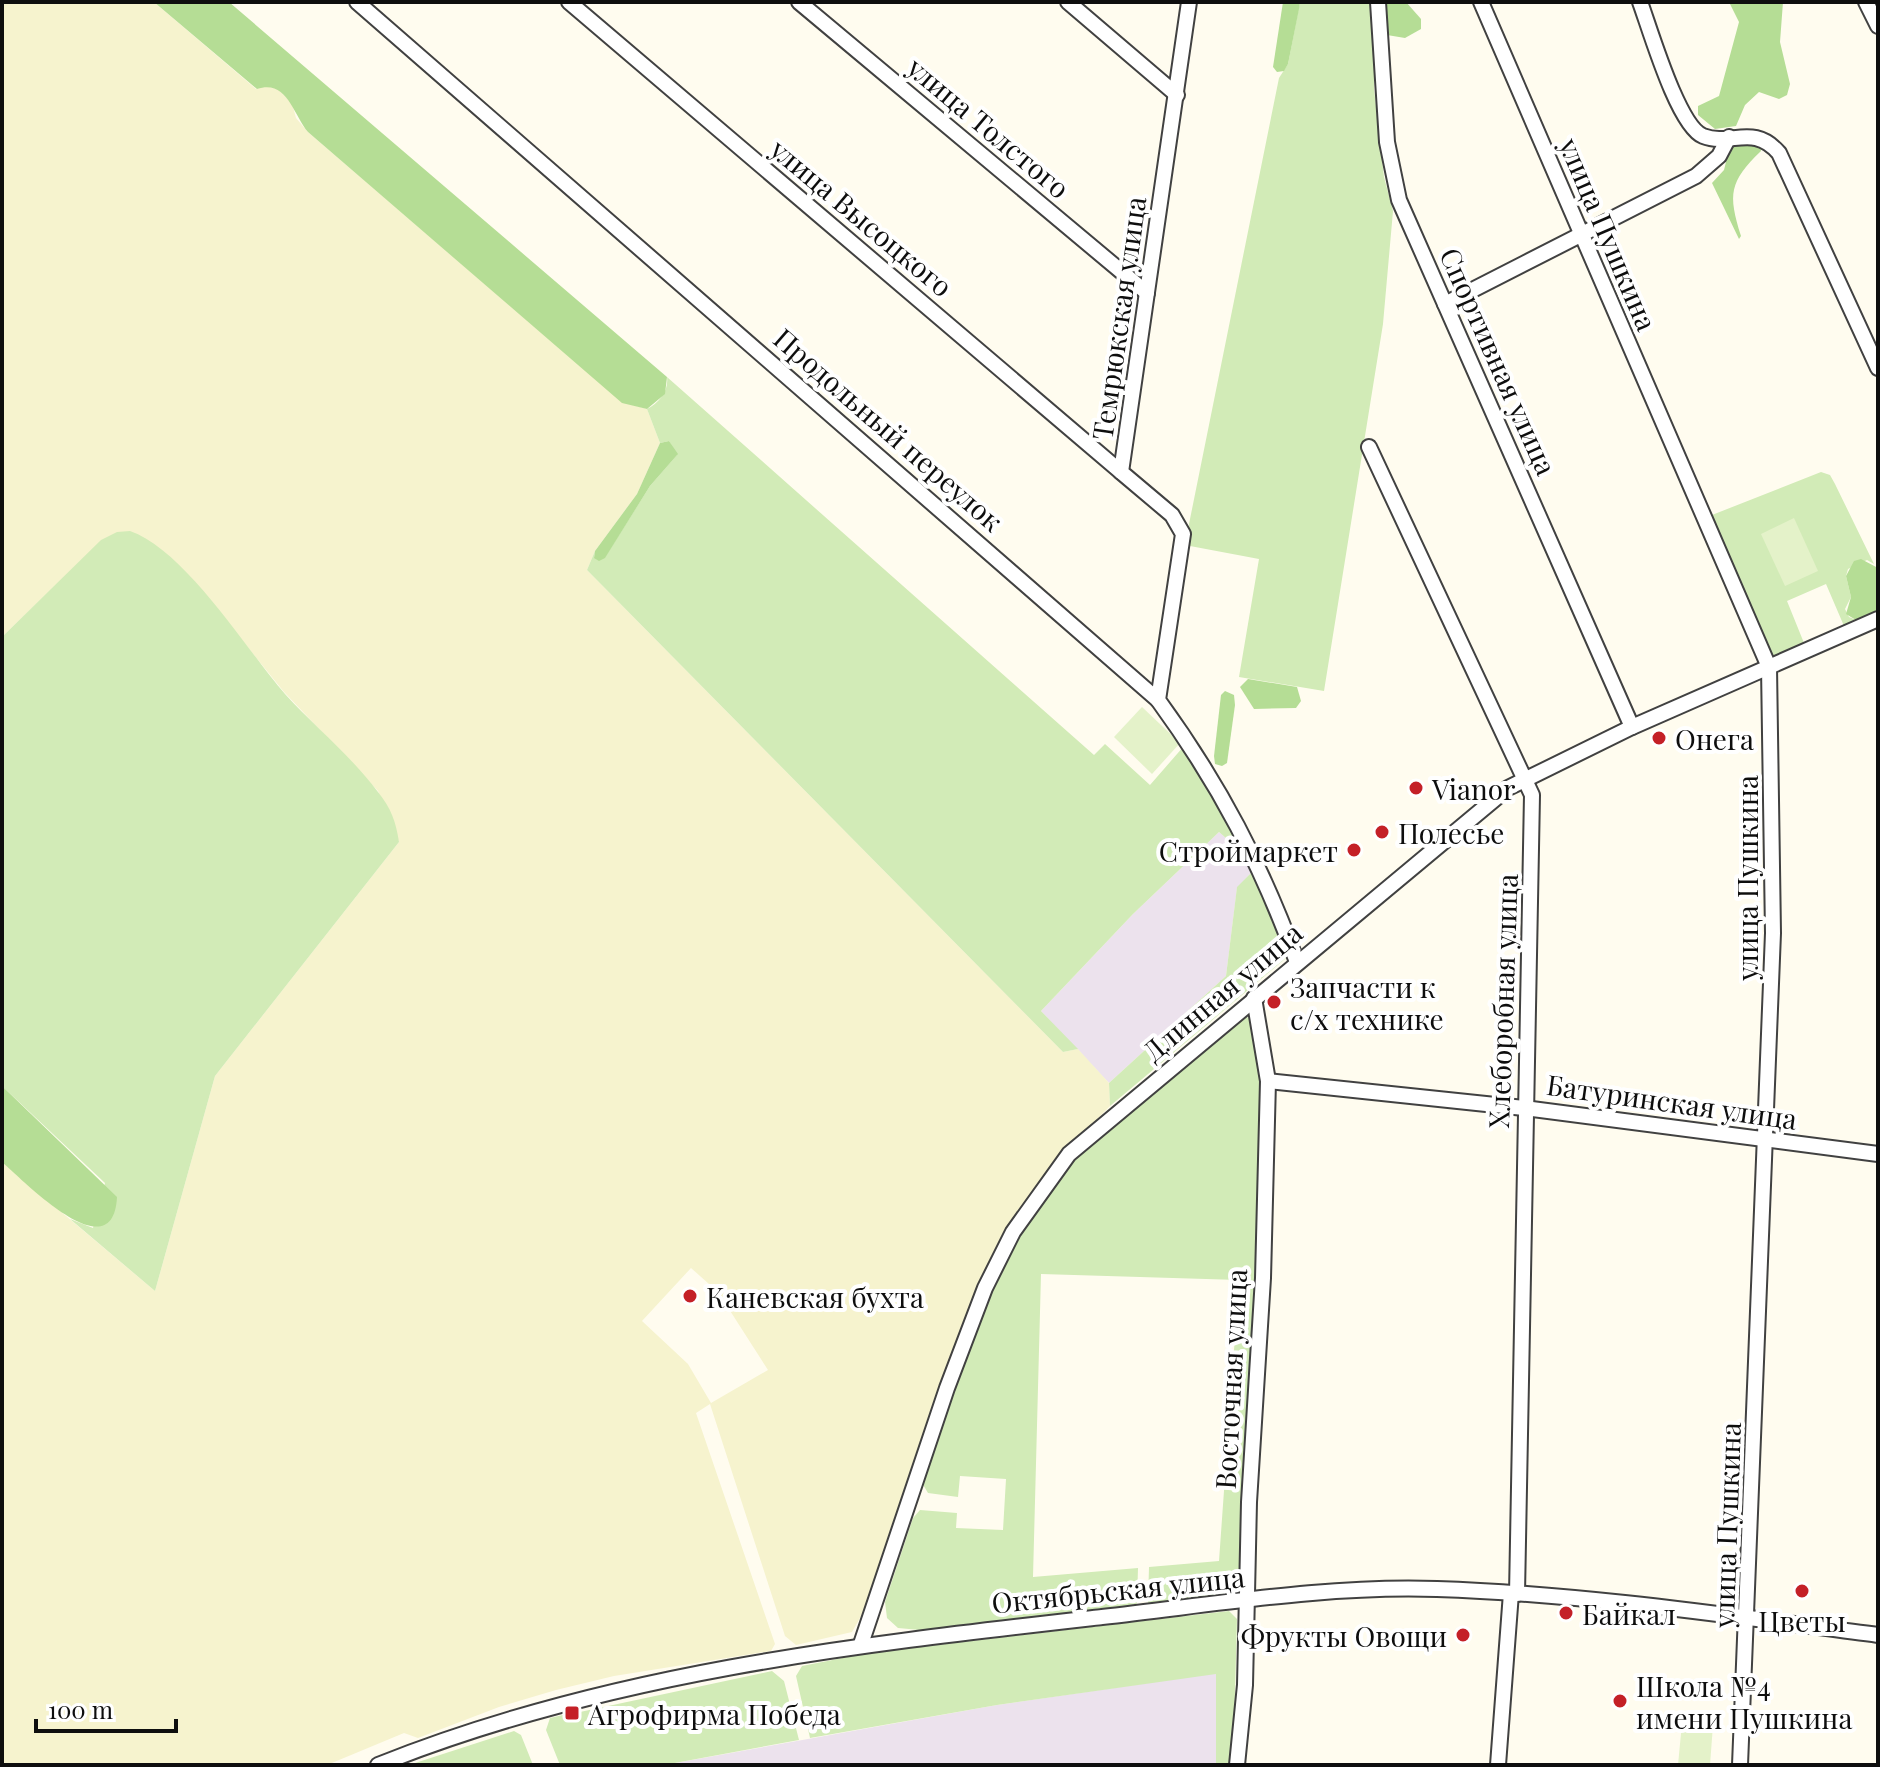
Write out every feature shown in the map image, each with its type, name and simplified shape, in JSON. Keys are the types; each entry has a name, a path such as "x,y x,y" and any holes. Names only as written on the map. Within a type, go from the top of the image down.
{"street":[{"name":"Продольный переулок","path":"357,2 1158,700"},
{"name":"улица Толстого","path":"799,2 1147,293"},
{"path":"1068,2 1177,95"},
{"name":"Темрюкская улица","path":"1158,700 1183,534 1172,515 1121,472 1189,2"},
{"name":"Спортивная улица","path":"1378,2 1380,63 1391,169 1399,200 1632,727"},
{"name":"улица Пушкина","path":"1481,2 1769,667 1773,933 1749,1618 1740,1765"},
{"path":"1640,2 1689,123 1707,138 1760,138 1779,153 1878,368"},
{"path":"1866,2 1878,26"},
{"name":"улица Высоцкого","path":"576,4 1121,472"},
{"path":"1445,304 1696,176 1719,156 1729,137"},
{"name":"Хлеборобная улица","path":"1369,447 1507,748 1526,776 1533,808 1514,1594 1498,1765"},
{"name":"Длинная улица","path":"861,1644 947,1388 985,1288 1013,1232 1069,1154 1483,807 1526,776 1878,619"},
{"path":"1158,700 1218,787 1269,891 1297,962"},
{"name":"Восточная улица","path":"1237,1765 1245,1685 1249,1502 1263,1278 1268,1081 1254,998"},
{"name":"Батуринская улица","path":"1268,1081 1524,1108 1878,1154"},
{"name":"Октябрьская улица","path":"378,1765 480,1727 599,1694 861,1644 1247,1601 1414,1588 1514,1594 1749,1618 1878,1635"}],"shaded area":[{"path":"2,2 154,2 256,89 266,86 278,89 292,103 296,118 308,132 622,402 647,409 660,443 637,494 595,551 587,570 1063,1052 1078,1049 1109,1083 1110,1106 1048,1169 1006,1235 981,1282 864,1611 852,1632 796,1645 785,1636 710,1404 696,1413 775,1644 771,1651 614,1676 556,1690 499,1707 418,1738 404,1733 327,1765 2,1765 2,1162 155,1291 215,1076 399,842 378,791 284,692 197,585 102,540 2,637","holes":["691,1268 718,1292 768,1370 711,1403 688,1364 642,1321"]},
{"path":"1219,832 1242,852 1252,872 1237,888 1226,976 1109,1083 1041,1011 1133,914"},
{"path":"1216,1673 1216,1765 664,1765 997,1705"}],"green space":[{"path":"154,2 229,2 667,377 665,394 647,409 622,403 308,132 282,93 267,87 257,89"},
{"path":"1283,2 1300,2 1288,64 1284,71 1277,72 1273,67"},
{"path":"1300,2 1374,2 1374,89 1384,177 1393,211 1383,324 1324,691 1239,677 1259,559 1190,546 1189,524 1279,78 1288,64"},
{"path":"1386,2 1406,2 1421,19 1421,29 1405,38 1387,35 1384,29"},
{"path":"1729,2 1783,2 1780,42 1790,84 1787,95 1779,99 1759,92 1745,105 1736,126 1715,129 1698,115 1698,106 1719,96 1739,22"},
{"path":"1743,140 1760,146 1761,151 1743,171 1734,189 1739,239 1712,183 1724,170 1730,146"},
{"path":"667,377 1094,755 1105,744 1150,785 1184,746 1229,821 1242,852 1219,832 1133,914 1041,1011 1078,1049 1063,1052 587,570 595,551 594,558 605,557 650,486 677,455 669,441 660,443 647,409 662,396"},
{"path":"669,441 678,454 650,486 605,558 599,561 594,558 595,551 637,494 660,443"},
{"path":"1821,472 1830,475 1874,564 1867,560 1848,569 1846,576 1851,597 1845,609 1849,617 1856,620 1844,626 1826,584 1787,601 1804,643 1771,658 1712,515"},
{"path":"1794,518 1818,571 1785,586 1761,534"},
{"path":"130,531 172,558 193,579 285,694 367,779 390,810 399,842 215,1076 155,1291 70,1219 93,1228 105,1183 2,1086 2,637 101,540 117,532"},
{"path":"1861,559 1878,568 1878,610 1856,620 1846,614 1851,597 1846,576 1854,561"},
{"path":"1248,679 1297,687 1301,701 1296,708 1254,709 1240,687"},
{"path":"1225,691 1234,695 1235,705 1227,763 1222,766 1215,764 1214,756 1221,695"},
{"path":"1142,707 1180,743 1152,774 1114,737"},
{"path":"1252,872 1288,951 1286,958 1110,1106 1109,1083 1226,976 1237,887"},
{"path":"1241,1015 1252,1019 1264,1085 1259,1278 1242,1589 1237,1595 1150,1606 1148,1602 1149,1567 1219,1561 1239,1280 1041,1274 1033,1577 1138,1568 1137,1603 1132,1608 920,1630 898,1628 887,1618 885,1602 913,1518 920,1510 957,1513 956,1528 1003,1530 1006,1479 960,1476 958,1497 928,1493 922,1483 983,1313 1022,1229 1045,1192 1071,1160"},
{"path":"2,1086 117,1197 112,1218 100,1226 85,1224 66,1215 2,1162"},
{"path":"1229,1611 1237,1619 1233,1765 1216,1765 1216,1674 997,1705 810,1738 796,1676 802,1666 868,1653"},
{"path":"772,1671 784,1681 799,1740 664,1765 560,1765 546,1730 550,1718 567,1714 570,1719 578,1717 580,1712"},
{"path":"1682,1723 1713,1725 1710,1765 1678,1765"},
{"path":"514,1731 521,1735 533,1765 409,1765"}],"place":[{"name":"Онега","path":"1659,738"},
{"name":"Vianor","path":"1416,788"},
{"name":"Полесье","path":"1382,832"},
{"name":"Строймаркет","path":"1354,850"},
{"name":"Запчасти к с/х технике","path":"1274,1002"},
{"name":"Каневская бухта","path":"690,1296"},
{"name":"Цветы","path":"1802,1591"},
{"name":"Байкал","path":"1566,1613"},
{"name":"Фрукты Овощи","path":"1463,1635"},
{"name":"Школа №4 имени Пушкина","path":"1620,1701"},
{"name":"Агрофирма Победа","path":"572,1713"}]}
